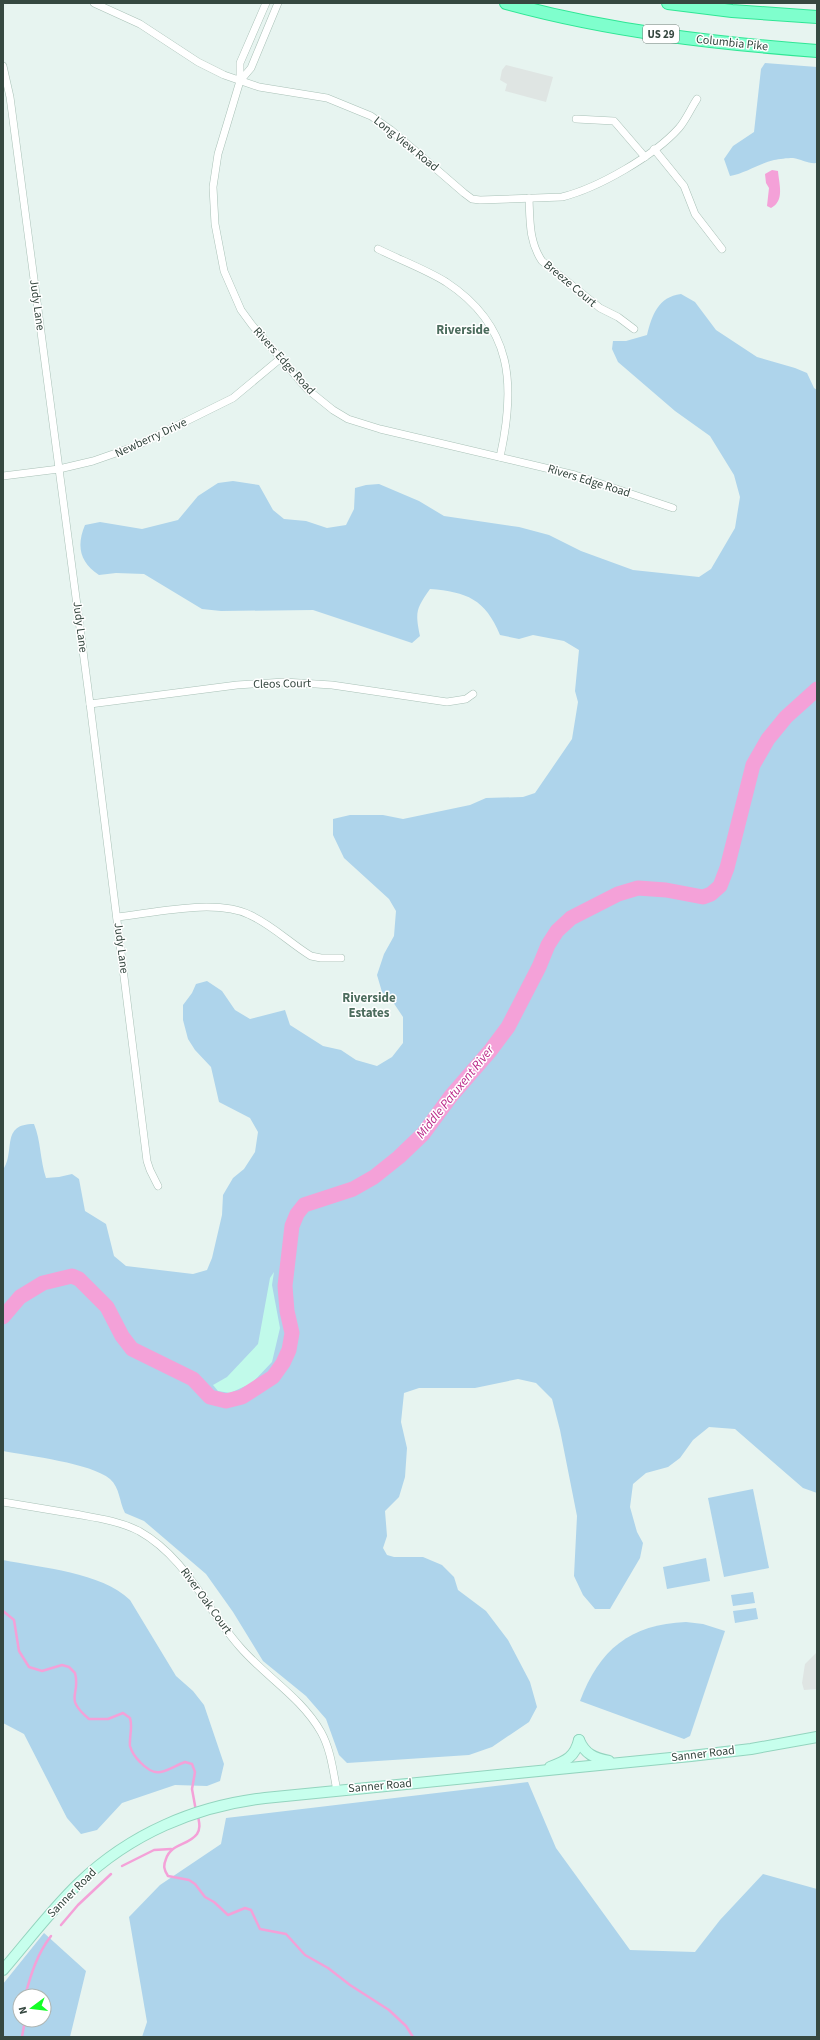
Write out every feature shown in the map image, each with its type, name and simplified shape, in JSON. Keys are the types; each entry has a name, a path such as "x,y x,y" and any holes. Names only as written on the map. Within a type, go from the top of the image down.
{"highway":[{"name":"Columbia Pike","path":"506,3 579,20 680,38 732,44 817,50"},
{"path":"668,3 732,11 817,17"}],"main road":[{"name":"Sanner Road","path":"3,1970 62,1901 94,1869 133,1842 186,1816 207,1809 247,1800 337,1790 537,1772 731,1752 817,1736"},
{"path":"537,1772 570,1758 577,1748 580,1740 586,1752 592,1756 621,1763"}],"street":[{"name":"Long View Road","path":"94,3 140,24 210,69 259,87 327,98 364,112 391,130 472,198 480,200 562,197 575,194 635,165 680,127 697,99"},
{"name":"Rivers Edge Road","path":"266,3 240,63 240,80 215,171 214,204 219,250 224,271 241,310 252,325 307,389 320,400 348,418 380,429 575,475 673,508"},
{"name":"Rivers Edge Road","path":"240,80 251,68 278,3"},
{"name":"Judy Lane","path":"3,66 10,97 59,468 147,1161 158,1186"},
{"path":"576,119 614,121 645,157"},
{"path":"654,149 684,186 695,214 722,249"},
{"name":"Breeze Court","path":"529,198 531,239 536,252 542,261 600,308 618,317 634,329"},
{"path":"378,249 445,282 475,306 487,322 502,354 509,388 506,428 500,457"},
{"name":"Newberry Drive","path":"3,476 59,468 93,461 124,452 220,405 244,390 281,358"},
{"name":"Cleos Court","path":"90,704 237,685 284,682 332,685 447,702 466,699 473,694"},
{"path":"117,917 204,907 239,910 259,920 311,956 321,958 341,958"},
{"name":"River Oak Court","path":"3,1502 105,1519 123,1524 138,1531 164,1548 188,1575 238,1646 296,1700 313,1720 328,1746 337,1790"}],"shaded area":[{"path":"765,63 817,67 817,163 811,163 793,158 778,159 730,176 724,159 733,146 754,132 761,69"},
{"path":"506,65 553,77 546,102 505,91 507,84 500,80 502,70"},
{"path":"772,170 778,171 780,197 771,208 767,206 769,188 766,183 765,174"},
{"path":"681,294 695,302 716,330 757,357 807,373 814,388 817,390 817,1493 803,1488 735,1429 709,1427 693,1440 680,1458 668,1467 646,1473 633,1484 630,1507 637,1532 643,1543 640,1558 610,1609 595,1609 583,1595 574,1576 577,1516 560,1430 552,1399 536,1383 518,1379 475,1388 419,1388 404,1393 401,1422 407,1448 405,1477 399,1497 385,1511 387,1536 383,1548 387,1555 394,1557 423,1557 442,1565 454,1577 458,1590 486,1611 508,1640 530,1682 537,1707 529,1722 492,1747 469,1755 347,1763 339,1755 326,1719 306,1696 263,1661 233,1612 206,1574 144,1521 125,1513 116,1486 110,1479 101,1473 75,1464 3,1451 3,1170 7,1163 13,1134 23,1125 34,1124 46,1178 72,1174 79,1179 85,1211 106,1224 114,1256 126,1266 193,1274 207,1270 212,1258 222,1215 223,1195 233,1178 244,1169 255,1152 258,1132 250,1118 219,1102 211,1067 195,1050 188,1039 183,1020 183,1005 192,993 196,984 207,981 222,991 235,1010 250,1019 285,1010 290,1025 323,1046 341,1050 356,1060 377,1066 392,1057 403,1043 403,1017 393,1002 382,992 377,975 384,954 394,936 396,911 389,899 344,858 333,835 333,819 350,815 383,815 403,819 470,805 486,798 523,797 535,793 572,739 578,702 575,691 579,650 564,641 533,635 519,639 500,635 488,613 481,605 464,595 443,590 430,589 419,606 417,621 420,636 412,643 313,610 221,611 202,609 144,574 116,573 99,575 84,559 80,547 82,533 85,525 100,522 142,529 178,520 198,496 218,483 233,481 259,485 273,510 284,519 306,521 327,528 346,525 354,509 355,488 379,484 419,501 444,516 519,527 549,535 581,551 633,570 699,577 711,569 735,528 740,497 734,475 710,436 675,411 618,362 612,349 613,341 626,341 647,335 654,314 661,303 673,296"},
{"path":"753,1489 769,1568 724,1577 708,1498"},
{"path":"706,1558 710,1581 667,1589 663,1567"},
{"path":"3,1560 70,1572 87,1577 118,1591 130,1600 176,1676 193,1691 204,1705 224,1764 220,1781 207,1786 175,1785 122,1803 97,1830 81,1834 67,1818 24,1734 3,1723"},
{"path":"753,1592 755,1603 733,1606 731,1595"},
{"path":"756,1608 758,1619 735,1623 733,1611"},
{"path":"686,1622 703,1624 725,1631 690,1736 684,1739 580,1701 597,1667 607,1654 619,1643 633,1634 648,1628"},
{"path":"817,1652 817,1689 804,1690 802,1683 805,1664"},
{"path":"528,1782 556,1848 630,1950 695,1952 720,1920 763,1874 817,1889 817,2037 142,2037 147,2022 129,1917 160,1885 221,1844 226,1818"},
{"path":"44,1933 86,1971 70,2037 3,2037 3,1984"}],"sand":[{"path":"274,1272 272,1285 280,1328 272,1362 252,1383 230,1393 218,1391 213,1385 227,1377 258,1344 270,1278"}],"waterway":[{"name":"Middle Patuxent River","path":"3,1317 20,1297 43,1283 72,1276 79,1279 107,1307 122,1336 132,1349 193,1379 210,1397 226,1401 242,1397 273,1377 283,1363 289,1350 292,1333 287,1311 285,1286 292,1226 297,1214 304,1205 353,1189 374,1177 399,1157 423,1134 451,1096 490,1051 508,1027 539,967 548,945 557,931 571,918 618,894 638,888 666,890 703,897 711,894 720,886 727,868 753,765 768,739 786,717 817,689"},
{"path":"3,1611 14,1620 19,1651 29,1667 42,1671 62,1665 69,1667 75,1673 75,1701 81,1712 89,1719 108,1719 123,1713 130,1718 130,1746 135,1757 146,1768 152,1771 162,1772 185,1762 192,1764 195,1772 192,1789 196,1811"},
{"path":"198,1816 199,1827 197,1834 189,1841 176,1847 168,1854 164,1866 168,1876 189,1880 195,1884 205,1897 214,1902 228,1915 245,1908 251,1910 260,1929 286,1934 305,1955 328,1968 350,1985 389,2010 406,2026 413,2037"},
{"path":"122,1866 154,1850 171,1849"},
{"path":"61,1925 78,1905 111,1874"},
{"path":"27,1988 38,1957 51,1936"},
{"path":"22,2037 24,2028"}],"district":[{"name":"Riverside","path":"463,330"},
{"name":"Riverside Estates","path":"369,1006"}]}
